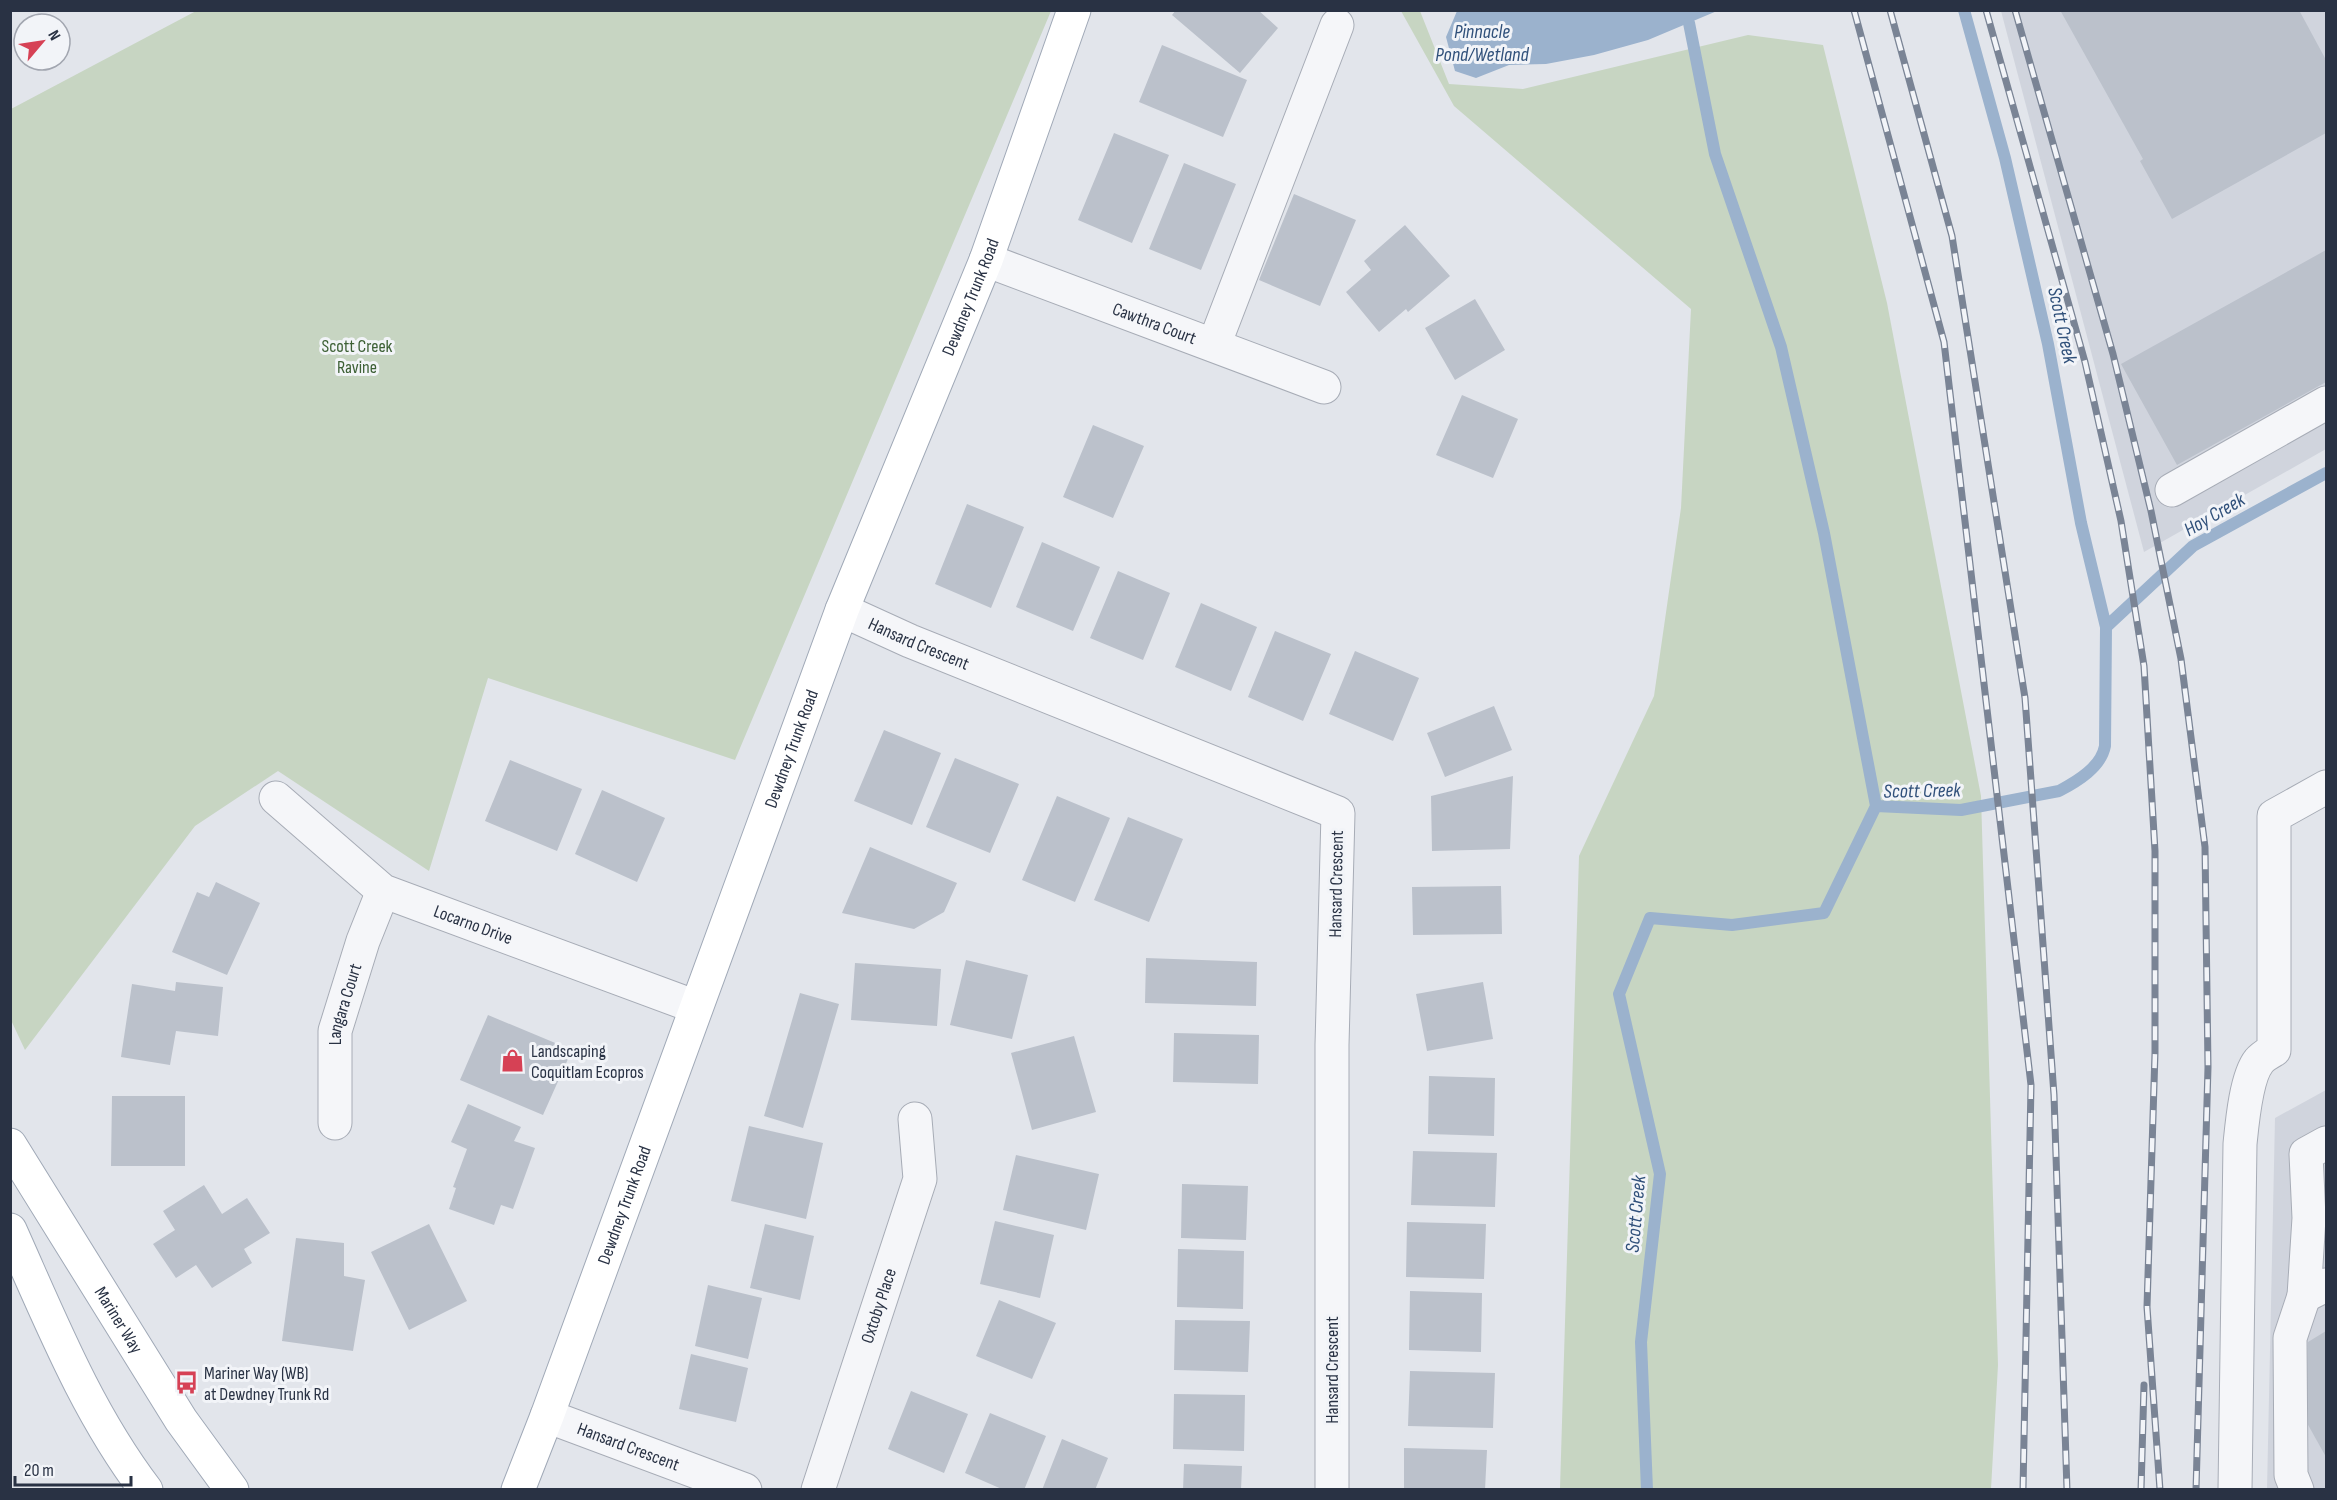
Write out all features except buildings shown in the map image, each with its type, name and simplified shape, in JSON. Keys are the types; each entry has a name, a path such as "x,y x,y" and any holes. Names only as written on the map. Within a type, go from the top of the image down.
{"main road":[{"name":"Dewdney Trunk Road","path":"518,1490 843,610 986,260 1074,10"},
{"name":"Mariner Way","path":"10,1145 181,1420 232,1490"},
{"path":"10,1230 70,1366 112,1441 146,1490"}],"street":[{"path":"1214,345 1337,25"},
{"name":"Cawthra Court","path":"986,260 1324,387"},
{"path":"2172,490 2326,403"},
{"name":"Hansard Crescent","path":"843,610 921,645 1338,813 1332,1045 1332,1490"},
{"path":"2235,1490 2240,1144 2244,1110 2258,1061 2274,1050 2274,816 2326,787"},
{"name":"Locarno Drive","path":"276,798 383,891 696,1007"},
{"name":"Langara Court","path":"335,1123 335,1031 363,940 383,891"},
{"name":"Oxtoby Place","path":"818,1490 920,1179 915,1119"},
{"path":"2297,1490 2290,1475 2290,1338 2315,1290 2318,1212 2306,1154 2326,1143"},
{"name":"Hansard Crescent","path":"547,1416 745,1490"}],"shaded area":[{"path":"2001,11 2326,11 2326,449 2144,552"},
{"path":"2326,1090 2326,1489 2267,1490 2275,1118"}],"green space":[{"name":"Scott Creek Ravine","path":"196,11 1051,11 735,760 488,678 429,871 278,771 195,826 25,1050 10,1018 11,109"},
{"path":"1401,11 1420,11 1449,84 1523,89 1748,35 1823,45 1887,303 1981,796 1998,1365 1991,1489 1560,1489 1579,856 1654,696 1681,508 1691,309 1454,106"}],"water":[{"name":"Pinnacle Pond/Wetland","path":"1457,10 1717,11 1648,40 1594,55 1546,64 1509,65 1476,78 1455,71 1446,37"}],"waterway":[{"name":"Scott Creek","path":"1876,806 1961,810 2059,791 2094,767 2103,754 2105,746 2106,627 2081,523 2048,344 2005,158 1964,10"},
{"path":"1689,23 1715,154 1781,347 1824,533 1876,806"},
{"name":"Hoy Creek","path":"2106,627 2193,546 2326,473"},
{"name":"Scott Creek","path":"1647,1490 1641,1342 1660,1174 1619,994 1650,918 1732,925 1824,913 1876,806"}],"railway":[{"path":"1854,10 1944,342 2031,1085 2023,1490"},
{"path":"1890,10 1952,236 2025,698 2054,1095 2067,1490"},
{"path":"1986,10 2085,362 2121,521 2144,666 2155,851 2155,1053 2147,1307 2160,1490"},
{"path":"2015,10 2113,354 2151,511 2181,659 2205,847 2208,1067 2196,1490"},
{"path":"2141,1490 2144,1385"}],"place":[{"name":"Landscaping Coquitlam Ecopros","path":"513,1061"},
{"name":"Mariner Way (WB) at Dewdney Trunk Rd","path":"186,1383"}]}
